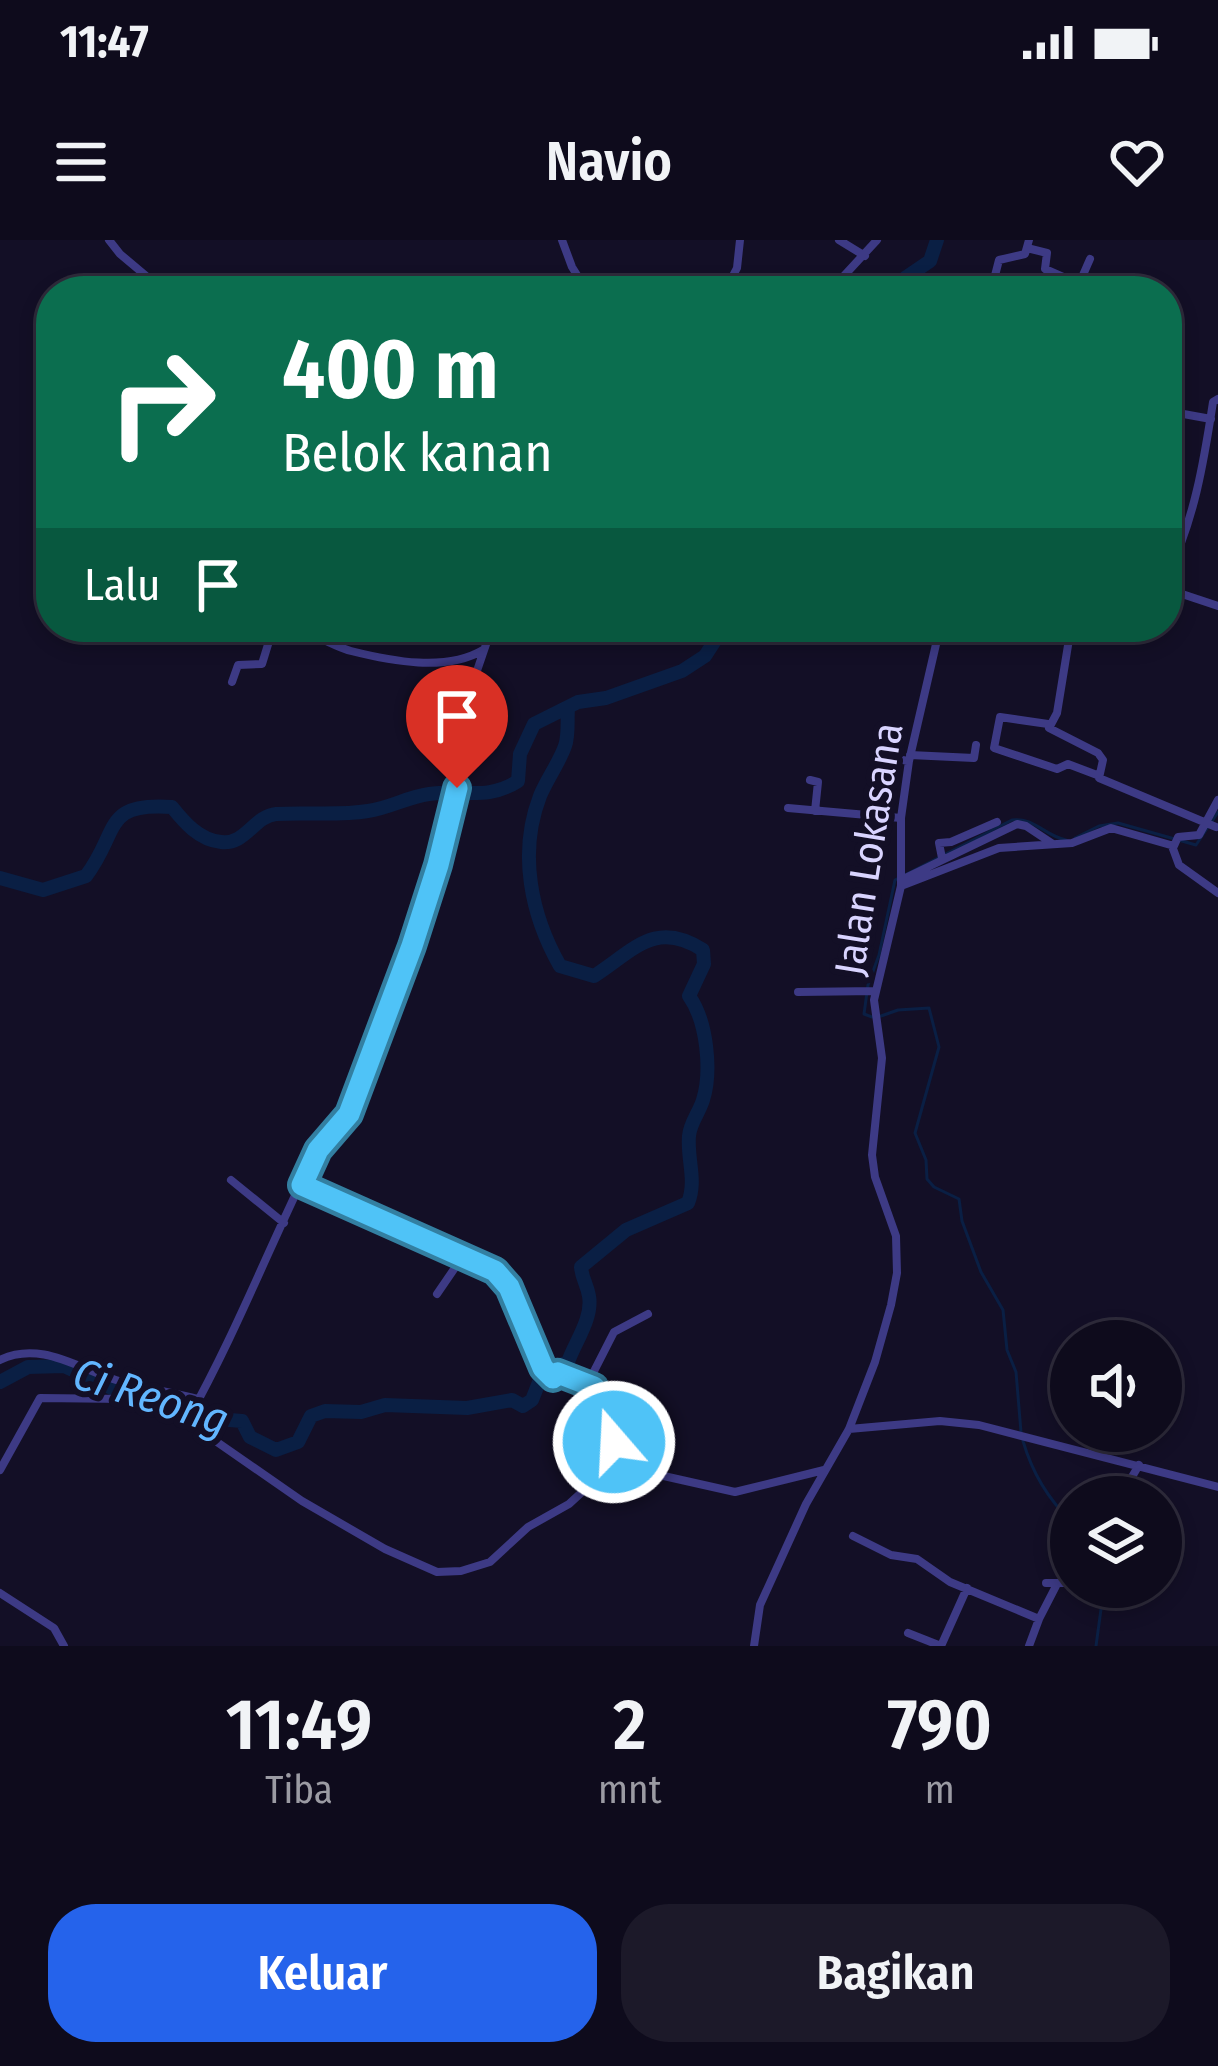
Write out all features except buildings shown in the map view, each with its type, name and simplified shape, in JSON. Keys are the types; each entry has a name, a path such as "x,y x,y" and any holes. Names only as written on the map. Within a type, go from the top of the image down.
{"street":[{"path":"109,240 146,276"},
{"path":"562,240 577,276"},
{"path":"733,276 740,240"},
{"path":"838,240 865,256"},
{"path":"845,276 877,240"},
{"path":"995,276 1000,260 1021,256 1028,244 1047,253 1045,269 1057,276"},
{"path":"1082,276 1090,259"},
{"path":"1182,541 1214,400 1218,399"},
{"path":"1182,414 1211,419"},
{"path":"1182,594 1218,605"},
{"path":"232,682 238,665 262,664 268,642"},
{"path":"331,642 349,651 410,661 463,660 485,649"},
{"path":"189,1416 318,1150 349,1114 412,946 455,800 466,708 487,642"},
{"name":"Jalan Lokasana","path":"754,1646 766,1589 849,1429 875,1362 897,1273 896,1236 872,1166 883,1058 869,990 901,879 901,818 909,758 936,642"},
{"path":"1048,724 1057,713 1069,642"},
{"path":"1097,775 1103,760 1098,752 1053,732 1048,724 1000,717 994,748 1057,769 1068,764 1210,824"},
{"path":"883,757 974,758 976,746"},
{"path":"810,780 818,782 815,811"},
{"path":"901,879 1003,847 1076,842 1115,828 1174,843 1198,835 1210,824 1218,800"},
{"path":"788,808 901,818"},
{"path":"941,855 939,842 1022,824 1053,844"},
{"path":"901,879 996,828"},
{"path":"1174,843 1178,866 1218,893"},
{"path":"798,992 869,990"},
{"path":"231,1180 284,1223"},
{"path":"0,1470 35,1402 44,1396 159,1406 189,1416 250,1468 302,1501 385,1549 437,1572 490,1562 528,1527 569,1504 603,1472 614,1427 599,1417 597,1390 558,1373 553,1378 545,1371 509,1287 495,1271 302,1185"},
{"path":"436,1294 464,1256"},
{"path":"586,1382 614,1332 648,1314"},
{"path":"0,1360 15,1353 74,1361 119,1382 198,1401"},
{"path":"849,1429 940,1420 1020,1434 1218,1487"},
{"path":"1133,1476 1139,1466"},
{"path":"603,1472 621,1468 742,1492 826,1470"},
{"path":"853,1536 891,1555 917,1559 936,1575 1039,1619"},
{"path":"1029,1646 1050,1587"},
{"path":"908,1633 941,1646 968,1588"},
{"path":"0,1593 54,1628 64,1646"}],"waterway":[{"path":"908,276 930,261 937,240"},
{"path":"0,878 43,890 86,876 116,823 134,809 172,807 199,834 230,842 276,814 376,810 429,794 485,793 507,787 518,781 520,754 534,724 578,702 606,698 682,671 705,656 714,642"},
{"name":"Ci Reong","path":"0,1382 28,1367 64,1366 120,1392 159,1395 205,1418 242,1421 250,1437 276,1450 298,1442 311,1416 325,1411 361,1412 385,1405 467,1408 512,1400 523,1406 532,1400 543,1372 568,1362 588,1313 581,1267 626,1230 688,1203 692,1186 689,1136 706,1088 707,1061 704,1032 689,996 704,964 703,950 686,941 658,938 594,976 560,966 542,926 531,883 530,839 540,796 565,746 568,709"},
{"path":"1075,838 1118,823 1196,845 1218,812"},
{"path":"872,1017 864,1014 868,985 895,880 1012,820 1027,821 1066,840"},
{"path":"881,1016 929,1008 939,1047 915,1133 926,1160 927,1179 959,1199 981,1272 1003,1310 1007,1350 1016,1372 1021,1432"},
{"path":"1023,1441 1050,1496"},
{"path":"1096,1646 1101,1608"}],"route":[{"path":"457,788 412,946 349,1114 318,1150 302,1185 495,1271 509,1287 547,1374 553,1378 558,1373 597,1390 597,1414 614,1427 614,1442"}]}
